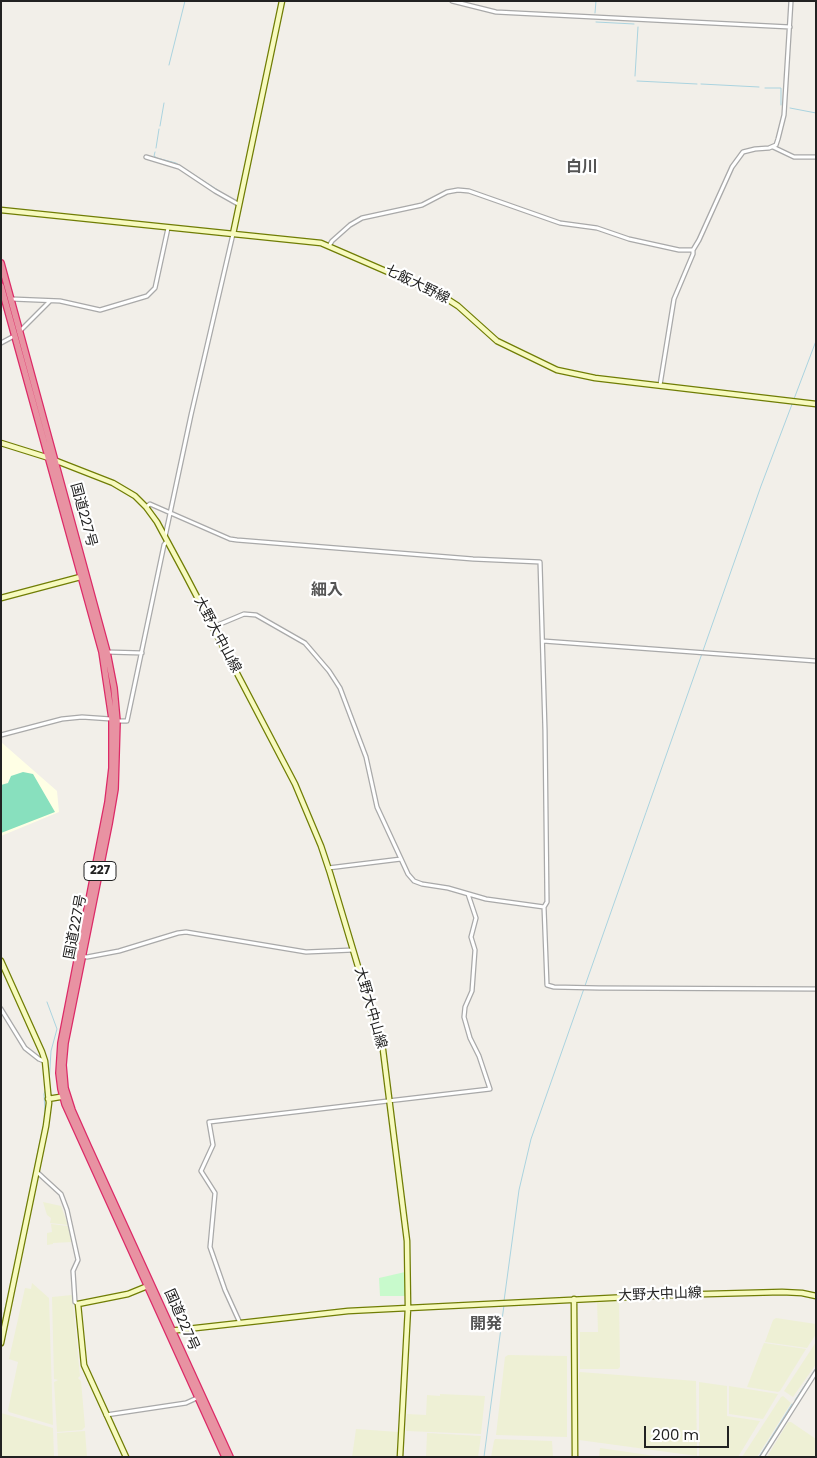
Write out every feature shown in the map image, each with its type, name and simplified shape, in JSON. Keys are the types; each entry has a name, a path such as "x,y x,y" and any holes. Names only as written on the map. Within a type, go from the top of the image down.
{"highway":[{"name":"国道227号","path":"1,263 5,299"},
{"name":"国道227号","path":"1,286 17,334 114,688 115,789 80,956 63,1065 65,1096 225,1457"},
{"name":"国道227号","path":"200,1397 230,1457"}],"main road":[{"path":"233,234 282,1"},
{"name":"七飯大野線","path":"1,210 310,241 329,246 441,295 458,306 498,341 557,370 578,375 816,404"},
{"name":"大野大中山線","path":"1,443 52,459 122,488 135,496 146,507 166,539 295,784 321,846 382,1050 407,1241 408,1308 501,1302 782,1292 816,1296"},
{"path":"1,598 84,576"},
{"path":"1,961 40,1044 45,1061 48,1099 48,1115 1,1343"},
{"path":"48,1099 65,1096"},
{"path":"126,1457 84,1365 78,1304 128,1294 149,1286"},
{"path":"574,1299 574,1457"},
{"path":"170,1331 348,1311 408,1308 400,1457"}],"street":[{"path":"452,1 496,12 790,27"},
{"path":"773,147 778,139 784,115 791,1"},
{"path":"660,385 673,304 693,250 700,240 732,167 739,156 746,150 773,147 794,157 816,157"},
{"path":"146,158 179,167 214,191 238,204"},
{"path":"329,246 332,240 362,218 422,204 447,192 458,190 469,191 560,222 598,228 629,239 679,250 693,250"},
{"path":"5,299 60,301 100,310 136,300 149,294 155,288 168,228"},
{"path":"1,736 62,719 82,717 128,720 191,415 233,234"},
{"path":"1,343 17,334 50,301"},
{"path":"146,507 150,504 230,539 237,540 473,559 540,562 547,893 547,902 544,907 547,985 554,987 816,989"},
{"path":"213,627 244,614 256,615 305,643 329,671 340,688 366,757 377,807 408,874 418,883 448,888 486,899 544,907"},
{"path":"543,641 816,661"},
{"path":"105,652 142,653"},
{"path":"328,868 401,859"},
{"path":"240,1323 225,1290 210,1248 215,1194 202,1171 213,1146 209,1122 490,1089 480,1056 470,1038 464,1017 465,1007 472,991 474,950 471,937 476,918 468,894"},
{"path":"80,956 119,951 181,932 306,952 353,950"},
{"path":"1,1009 25,1048 39,1059 45,1061"},
{"path":"37,1172 62,1194 67,1210 78,1260 74,1271 75,1302 78,1304"},
{"path":"762,1457 816,1372"},
{"path":"106,1415 186,1403 200,1397"}],"shaded area":[{"path":"1,742 57,791 59,812 1,836"},
{"path":"43,1202 61,1206 68,1225 50,1223 51,1218 47,1215"},
{"path":"51,1224 68,1226 72,1242 47,1245 47,1233 52,1232"},
{"path":"32,1283 49,1298 53,1425 9,1412 8,1410 18,1362 9,1359 25,1288 31,1289"},
{"path":"72,1295 80,1376 78,1378 81,1381 85,1427 82,1430 57,1432 54,1382 58,1380 54,1379 52,1297"},
{"path":"619,1300 620,1367 618,1369 580,1369 580,1332 598,1332 597,1301"},
{"path":"776,1318 816,1324 816,1334 807,1348 765,1342 773,1320"},
{"path":"816,1342 816,1364 793,1397 784,1391"},
{"path":"764,1343 806,1349 778,1392 747,1387"},
{"path":"508,1355 567,1356 567,1437 496,1435 505,1357"},
{"path":"580,1372 696,1381 697,1456 579,1440"},
{"path":"699,1382 727,1386 727,1416 760,1421 738,1457 699,1457"},
{"path":"729,1386 778,1394 763,1419 729,1414"},
{"path":"440,1394 485,1396 481,1434 406,1431 407,1414 426,1415 427,1395 440,1396"},
{"path":"783,1396 791,1403 757,1457 742,1457 781,1397"},
{"path":"1,1413 53,1428 54,1457 1,1457"},
{"path":"788,1422 791,1422 816,1439 816,1457 767,1457"},
{"path":"356,1429 399,1432 398,1457 352,1457"},
{"path":"85,1431 87,1457 58,1457 57,1433"},
{"path":"427,1433 481,1436 478,1457 426,1457"},
{"path":"495,1439 552,1441 553,1457 491,1457"},
{"path":"600,1448 662,1457 599,1457"}],"green space":[{"path":"23,772 33,774 55,812 1,833 1,785 8,783 11,776"},
{"path":"405,1272 405,1296 380,1296 379,1278"}],"waterway":[{"path":"169,65 185,1"},
{"path":"595,13 596,1"},
{"path":"596,22 634,24"},
{"path":"635,76 638,27"},
{"path":"637,81 697,84"},
{"path":"701,84 759,87"},
{"path":"765,88 781,88 781,105"},
{"path":"160,126 164,103"},
{"path":"790,108 816,113"},
{"path":"156,148 159,129"},
{"path":"155,152 154,156 157,158 176,163 230,198"},
{"path":"504,1301 519,1190 531,1139 761,486 816,341"},
{"path":"47,1002 57,1029 51,1051 49,1084"},
{"path":"7,1302 44,1122 45,1091"},
{"path":"1,1328 6,1304"},
{"path":"484,1457 504,1305"},
{"path":"795,1400 816,1368"},
{"path":"759,1457 792,1404"}],"district":[{"name":"白川","path":"582,168"},
{"name":"細入","path":"327,591"},
{"name":"開発","path":"486,1325"}]}
